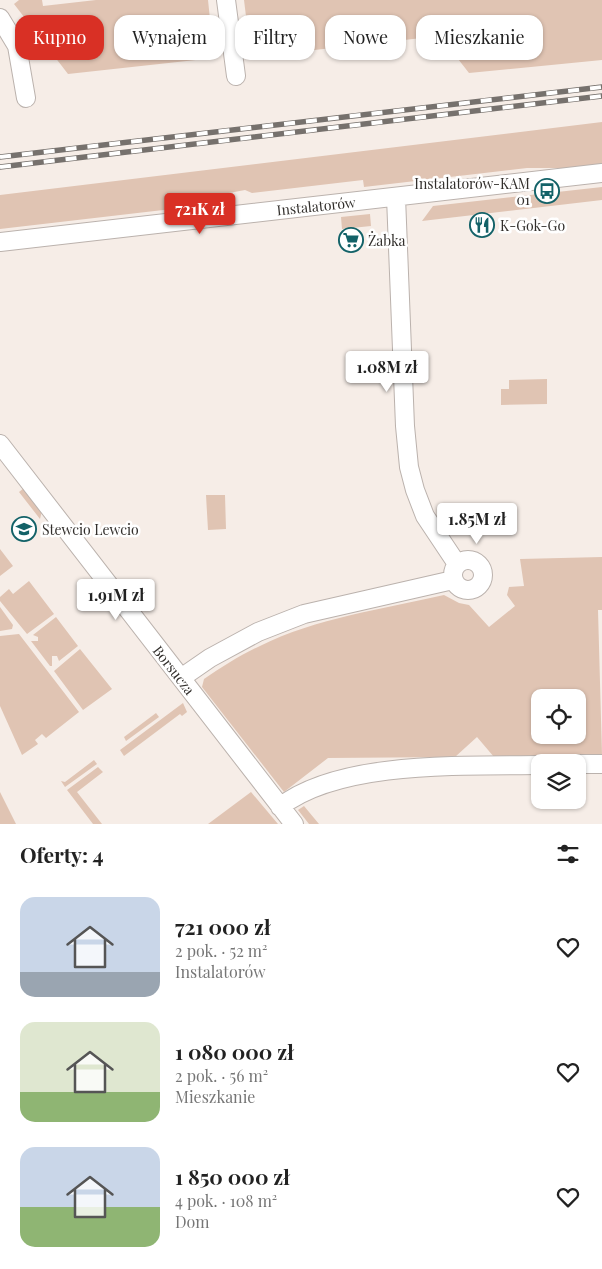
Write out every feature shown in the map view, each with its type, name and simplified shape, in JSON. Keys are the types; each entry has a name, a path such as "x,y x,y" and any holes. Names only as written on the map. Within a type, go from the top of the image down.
{"street":[{"path":"226,0 236,76"},
{"path":"0,18 17,46 26,98"},
{"name":"Instalatorów","path":"0,242 602,173"},
{"path":"181,678 210,658 258,632 304,614 455,572 425,516 409,467 405,426 396,197"},
{"name":"Borsucza","path":"0,444 294,824"},
{"path":"586,764 602,764"},
{"path":"280,807 324,782 356,774 467,766 531,765"}],"shaded area":[{"path":"19,0 42,0 43,6 96,0 208,0 210,15 114,15 114,60 196,60 68,74 57,60 104,60 104,15 22,15 14,4"},
{"path":"244,0 602,0 602,60 469,73 459,60 543,60 543,15 416,15 416,39 406,40 406,15 325,15 325,49 315,50 315,15 246,15"},
{"path":"602,122 602,164 570,168 527,168 364,187 363,180 252,193 245,190 197,199 189,207 0,229 0,195"},
{"path":"602,187 602,200 422,221 433,206"},
{"path":"370,214 371,226 342,229 341,217"},
{"path":"547,379 547,404 501,405 501,389 509,389 509,380"},
{"path":"24,488 42,511 40,519 19,492"},
{"path":"206,495 225,495 226,529 208,530"},
{"path":"0,549 13,566 0,576"},
{"path":"602,557 602,610 598,610 602,755 531,754 531,756 494,757 477,737 455,757 328,758 284,792 202,687 204,679 224,666 281,636 350,615 444,595 459,603 469,605 489,627 515,606 507,595 509,587 524,586 520,559"},
{"path":"29,581 54,614 27,634 0,601 0,597 9,589 13,594"},
{"path":"0,607 13,625 12,629 0,631"},
{"path":"56,617 78,646 59,661 57,656 52,656 52,666 50,666 31,641 38,641 38,637 33,635"},
{"path":"19,634 79,712 46,738 42,734 35,740 38,744 22,755 0,706 0,636"},
{"path":"80,649 112,689 83,710 54,671"},
{"path":"183,703 187,712 182,716 180,714 124,756 120,750"},
{"path":"156,713 159,717 126,741 124,737"},
{"path":"94,760 97,764 65,787 61,781 65,782"},
{"path":"98,767 103,772 77,792 102,824 93,824 67,790"},
{"path":"0,792 16,824 0,824"},
{"path":"251,792 278,824 208,824"},
{"path":"304,806 319,824 309,824 298,810"}],"railway":[{"path":"0,157 602,87"},
{"path":"0,167 602,96"}],"place":[{"name":"Instalatorów-KAM 01","path":"547,191"},
{"name":"K-Gok-Go","path":"482,225"},
{"name":"Żabka","path":"351,240"},
{"name":"Stewcio Lewcio","path":"24,529"}]}
